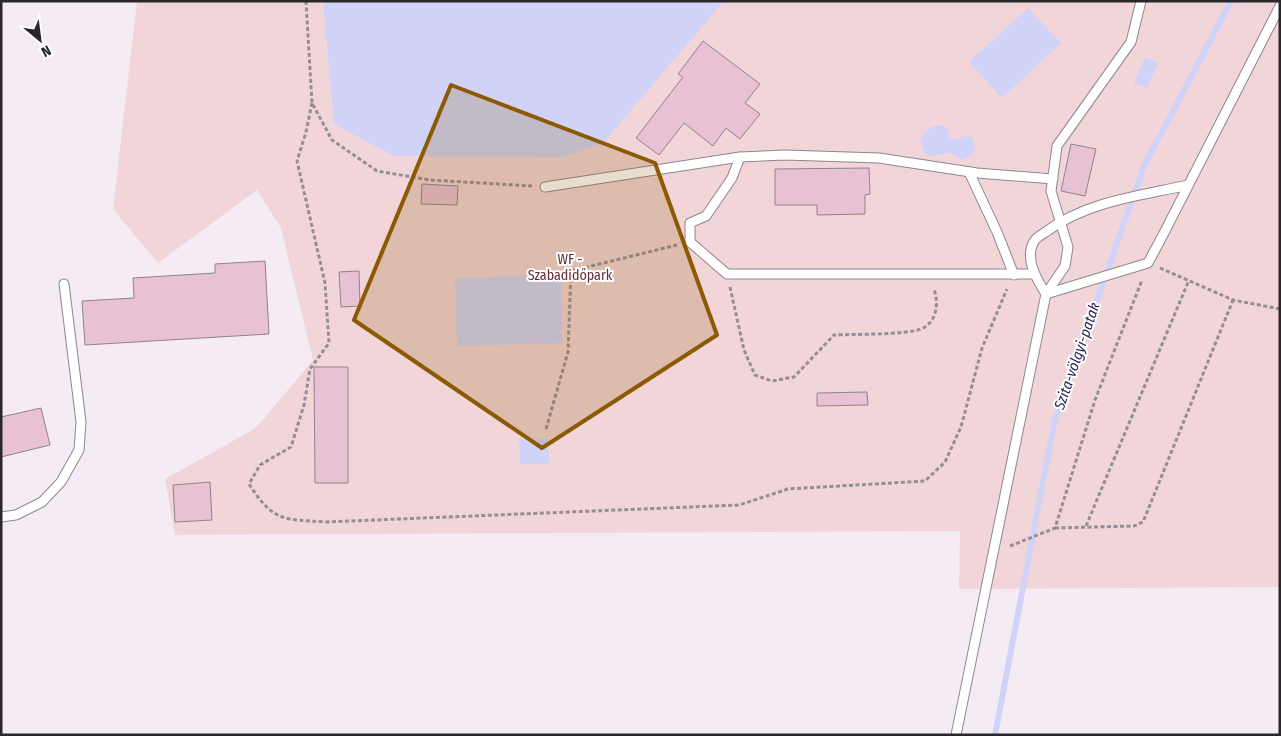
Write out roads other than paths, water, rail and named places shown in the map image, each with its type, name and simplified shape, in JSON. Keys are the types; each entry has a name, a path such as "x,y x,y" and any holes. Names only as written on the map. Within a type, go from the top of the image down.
{"lane":[{"path":"956,735 991,553 1046,294 1065,266 1068,247 1051,191 1057,146 1130,42 1141,1"},
{"path":"1046,294 1148,263 1280,6"},
{"path":"545,187 740,157 785,155 879,158 969,172 1053,179"},
{"path":"740,157 732,178 706,216 690,223 690,242 727,274 1034,274"},
{"path":"969,172 997,232 1014,275"},
{"path":"1046,294 1034,274 1030,254 1035,240 1061,221 1087,208 1188,185"},
{"path":"1,517 16,515 42,502 61,482 78,450 81,422 64,284"}],"water":[{"path":"323,1 724,1 603,143 562,157 393,156 334,124"},
{"path":"1028,8 1061,43 1002,98 969,62"},
{"path":"1145,57 1158,63 1147,88 1134,83"},
{"path":"942,125 948,128 949,138 955,139 966,136 972,138 975,144 973,155 962,160 949,153 930,156 924,152 921,136 931,127"},
{"path":"561,275 562,343 457,346 455,278"},
{"path":"519,439 548,439 549,464 520,464"}],"waterway":[{"name":"Szita-völgyi-patak","path":"995,735 1055,419 1145,164 1231,1"}],"park label":[{"name":"WF - Szabadidőpark","path":"570,268"}]}
